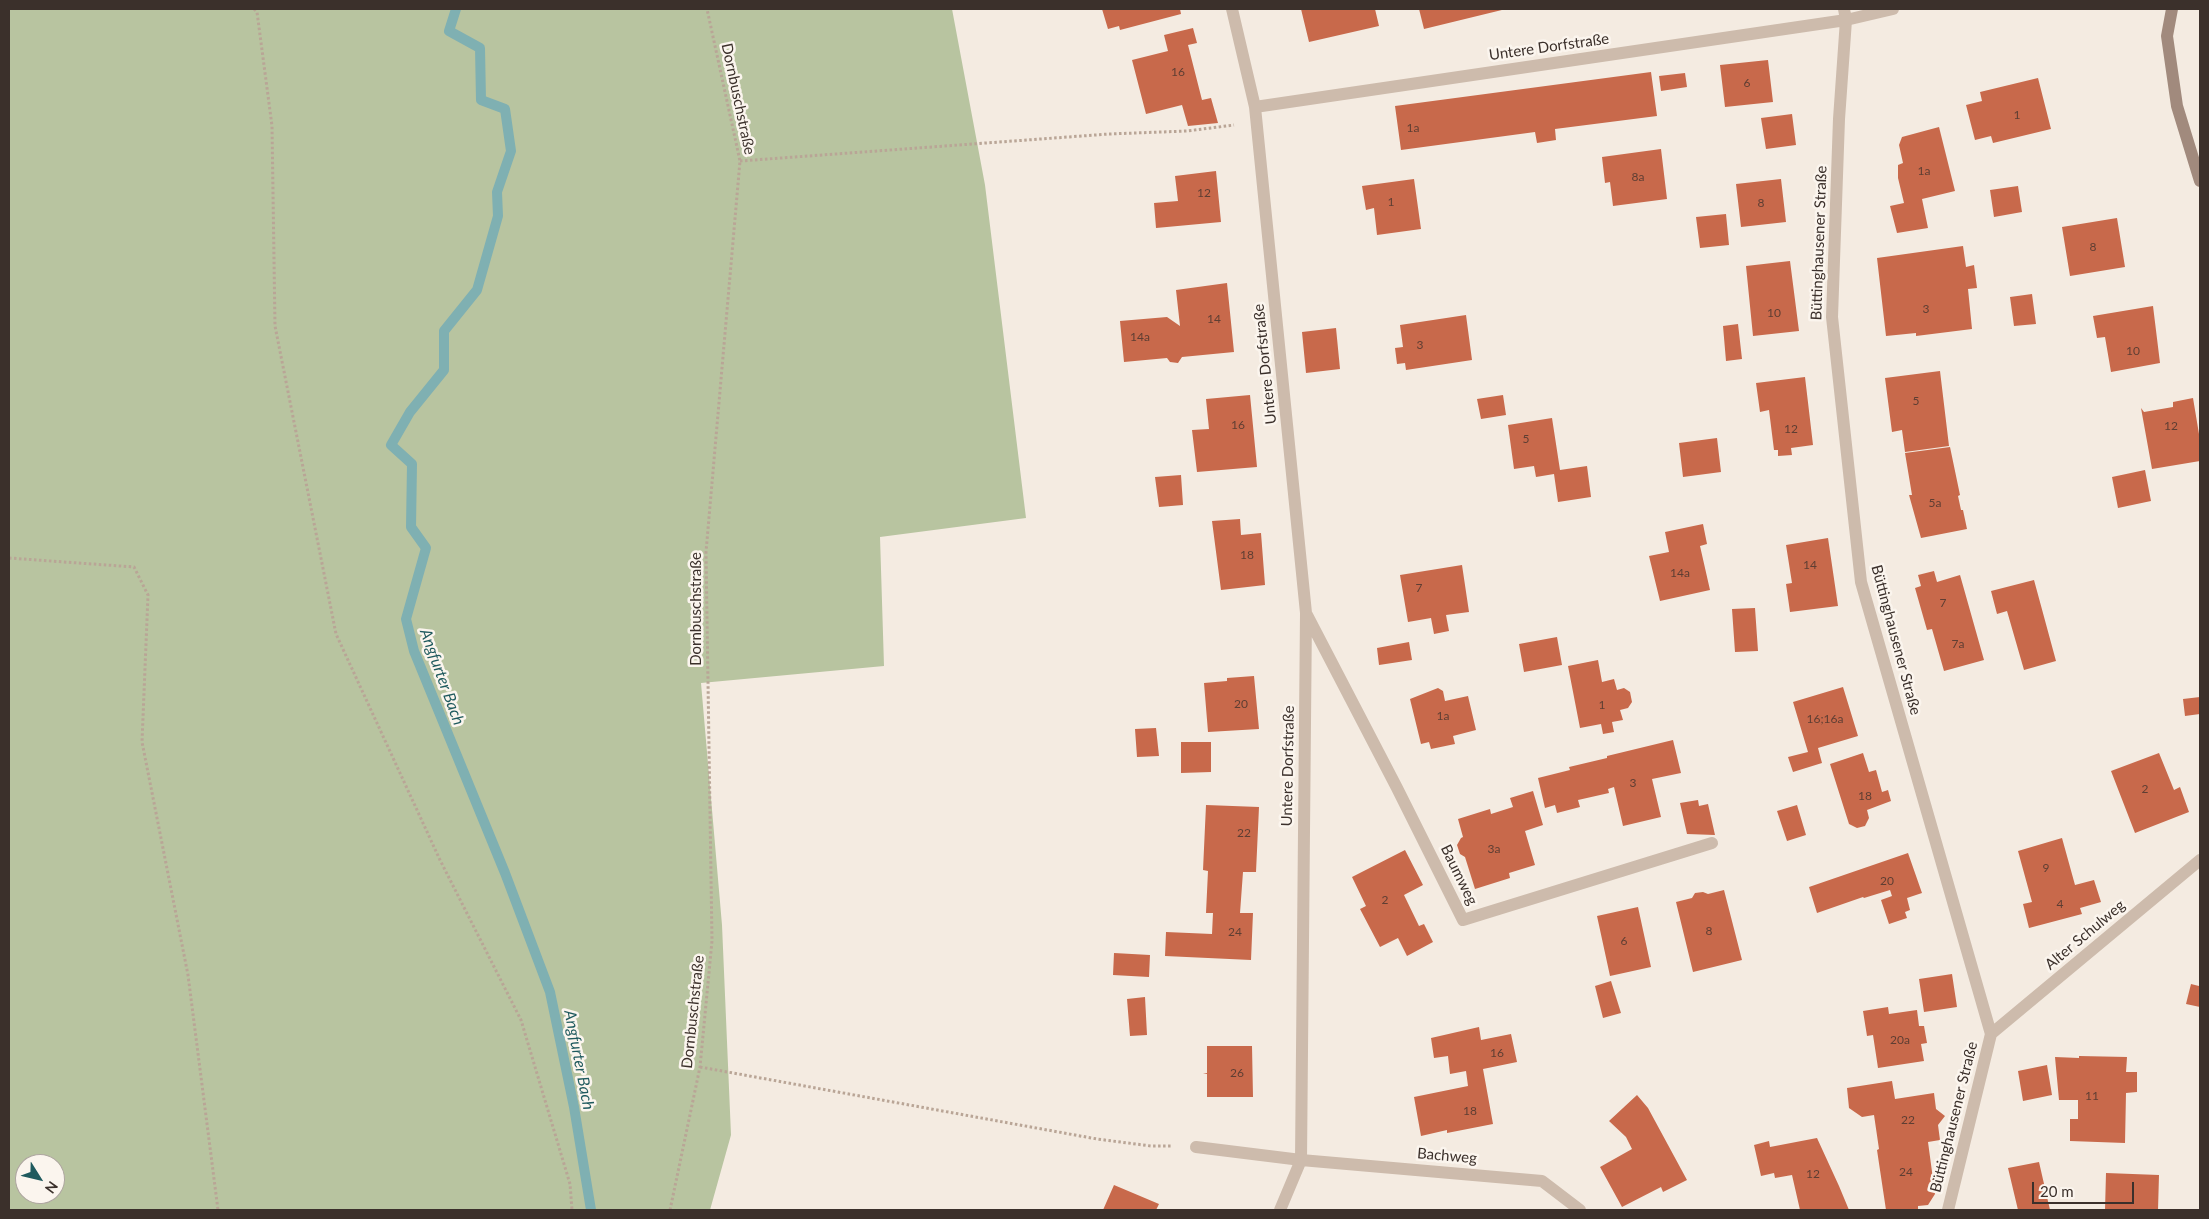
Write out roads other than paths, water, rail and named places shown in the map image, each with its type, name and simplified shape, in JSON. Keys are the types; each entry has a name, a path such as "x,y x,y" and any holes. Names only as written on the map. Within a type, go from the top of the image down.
{"main road":[{"path":"2172,9 2167,36 2176,106 2200,181"}],"street":[{"path":"1232,9 1255,107"},
{"path":"1845,14 1893,9"},
{"name":"Untere Dorfstraße","path":"1280,1210 1301,1160 1306,613 1255,107 1845,14"},
{"name":"Büttinghausener Straße","path":"1845,14 1832,317 1862,582 1991,1034 1948,1210"},
{"name":"Baumweg","path":"1306,613 1397,788 1462,920 1712,843"},
{"name":"Alter Schulweg","path":"1991,1034 2200,860"},
{"name":"Bachweg","path":"1196,1147 1301,1160 1542,1181 1580,1210"}],"waterway":[{"name":"Angfurter Bach","path":"456,9 449,31 480,48 481,100 505,109 511,151 497,192 498,216 477,290 444,331 444,370 410,412 391,445 412,464 411,527 426,548 406,619 414,651 505,873 550,992 574,1107 591,1210"}]}
